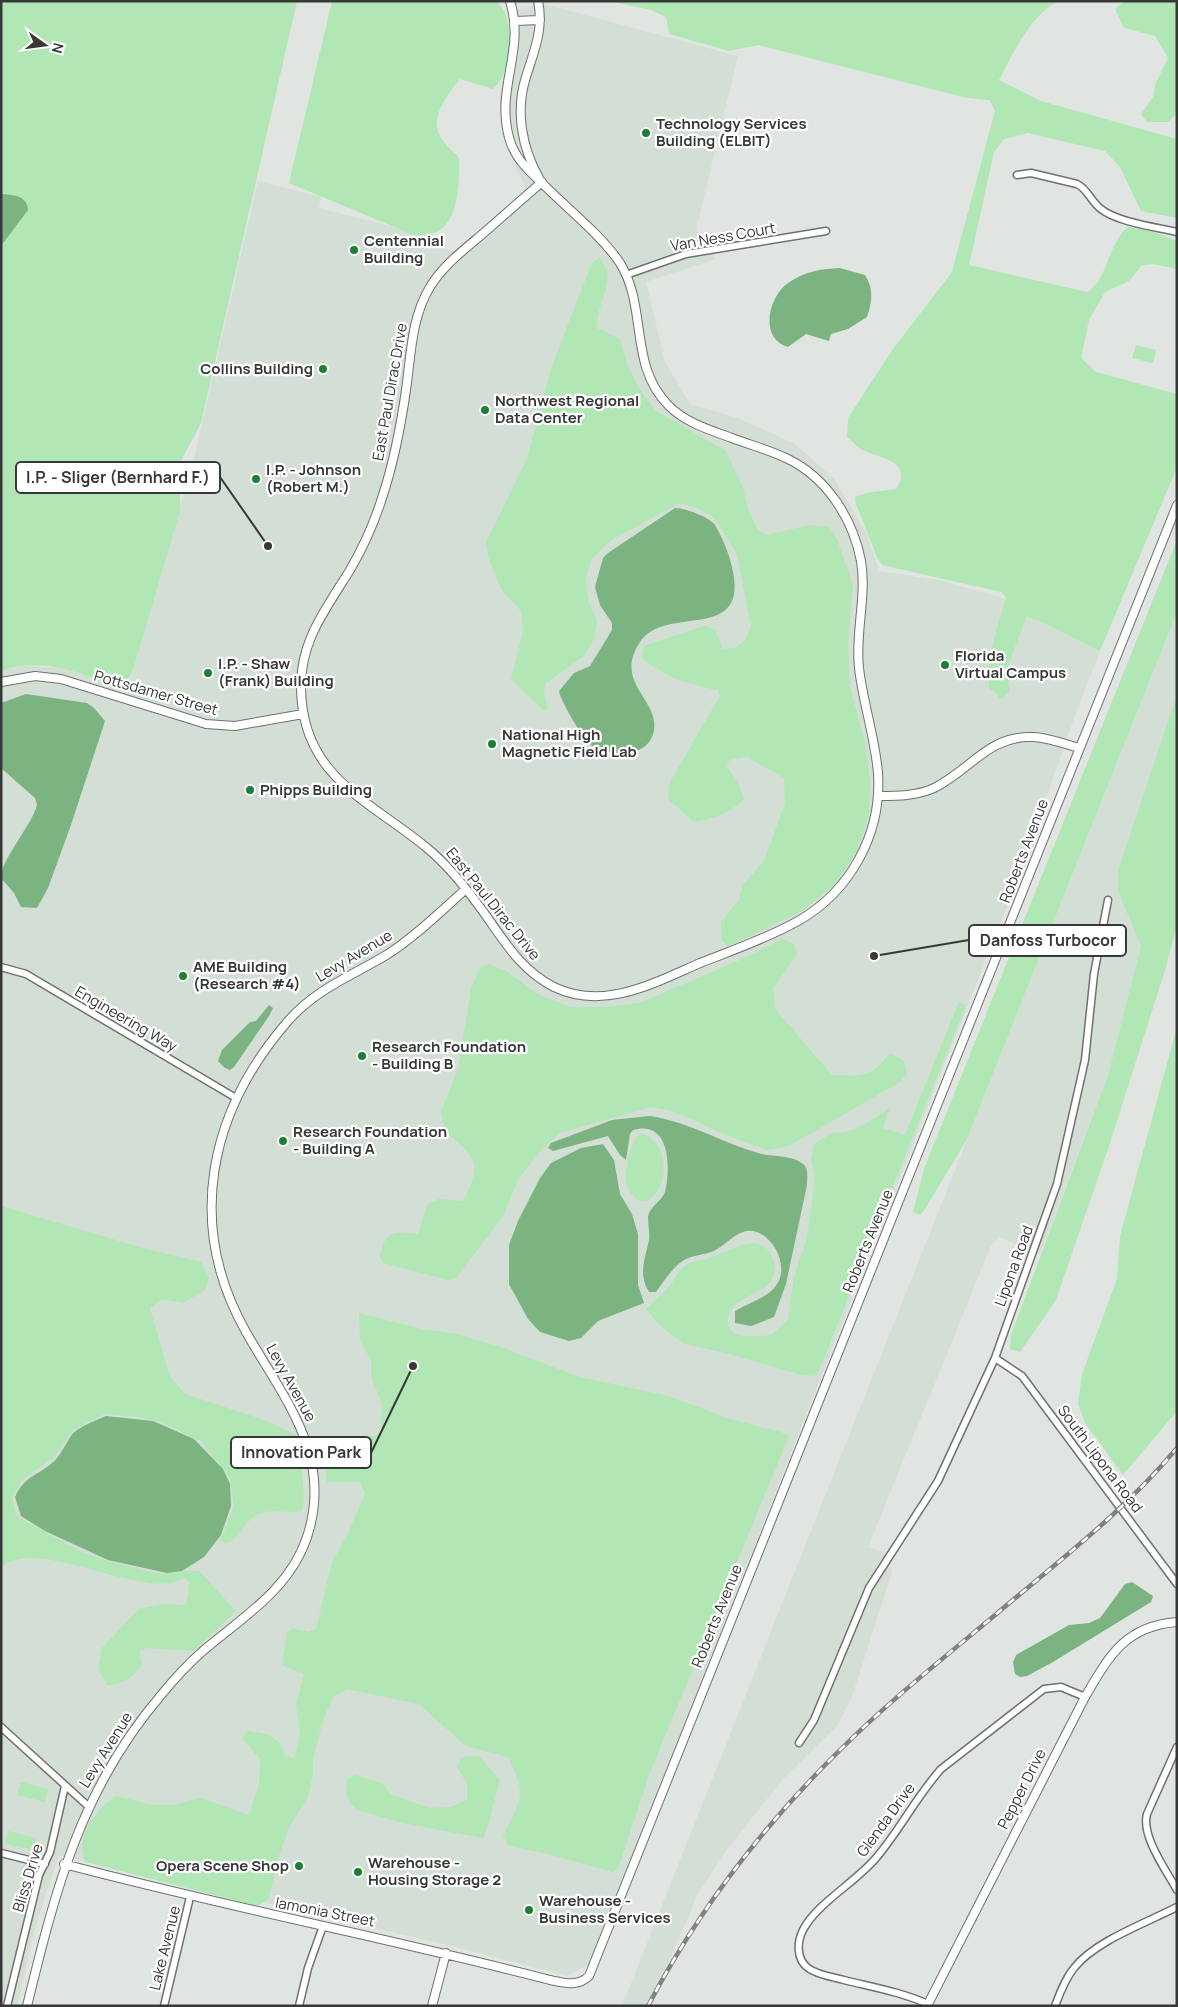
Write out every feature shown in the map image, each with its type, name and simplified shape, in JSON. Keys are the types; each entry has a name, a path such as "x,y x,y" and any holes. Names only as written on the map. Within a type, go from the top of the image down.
{"street":[{"name":"East Paul Dirac Drive","path":"510,1 515,20 515,50 505,92 505,121 518,160 542,182 608,249 626,275 632,295 646,372 652,385 668,406 679,415 697,424 786,458 799,466 827,490 849,523 856,541 862,574 858,659 877,764 878,796 868,842 850,874 824,903 806,916 780,930 622,994 600,996 570,993 536,976 522,965 466,889 435,854 359,799 334,776 311,739 303,714 300,684 311,632 363,547 383,496 401,422 414,330 423,300 445,268 542,182"},
{"path":"538,1 540,20 538,38 525,79 521,108 526,145 542,182"},
{"path":"515,20 540,20"},
{"path":"1017,175 1031,173 1083,186 1100,209 1114,216 1177,232"},
{"name":"Van Ness Court","path":"626,275 686,254 826,231"},
{"name":"Roberts Avenue","path":"580,1983 589,1976 594,1966 1177,505"},
{"name":"Pottsdamer Street","path":"1,682 35,676 62,679 206,724 223,726 303,714"},
{"path":"878,796 910,795 933,788 954,776 988,748 1010,740 1034,737 1079,748"},
{"name":"Levy Avenue","path":"27,2006 64,1864 88,1806 120,1749 163,1693 201,1653 261,1604 284,1580 302,1552 311,1522 314,1477 308,1443 296,1417 237,1315 224,1285 214,1245 211,1202 214,1163 226,1120 236,1098 276,1037 303,1006 341,978 377,960 407,941 466,889"},
{"name":"Lipona Road","path":"799,1742 814,1720 869,1588 938,1481 995,1358 1057,1184 1085,1060 1094,974 1108,900"},
{"name":"Engineering Way","path":"1,967 26,974 236,1098"},
{"name":"South Lipona Road","path":"995,1358 1022,1376 1177,1584"},
{"name":"Pepper Drive","path":"927,2005 1085,1697 1108,1657 1122,1642 1155,1625 1177,1622"},
{"name":"Glenda Drive","path":"927,2005 903,1995 826,1975 808,1968 799,1955 798,1946 804,1929 828,1902 864,1872 878,1857 928,1783 941,1769 1044,1689 1061,1687 1085,1697"},
{"path":"1,1727 88,1806"},
{"path":"1177,1747 1147,1814 1145,1825 1150,1839 1177,1890"},
{"name":"Bliss Drive","path":"7,2006 39,1875 50,1852 65,1786"},
{"path":"1,1853 44,1864"},
{"name":"Iamonia Street","path":"64,1864 190,1897 446,1953 550,1980 580,1983"},
{"name":"Lake Avenue","path":"164,2006 190,1897"},
{"path":"1054,2006 1066,1980 1078,1963 1115,1938 1177,1908"},
{"path":"298,2006 308,1968 323,1926"},
{"path":"432,2006 446,1953"}],"shaded area":[{"path":"1,1 297,1 201,423 173,476 180,479 180,511 132,673 123,685 108,683 53,667 32,665 1,671"},
{"path":"332,1 497,1 505,13 508,23 509,43 506,65 499,83 493,89 460,79 446,98 439,113 437,129 444,142 459,158 459,167 455,207 447,224 438,231 421,238 289,183"},
{"path":"609,1 1059,1 1049,7 1031,25 999,80 1041,101 1177,139 1177,218 1141,211 1120,167 1105,151 1028,133 1004,139 994,152 969,265 1087,292 1099,280 1116,242 1128,227 1152,231 1177,241 1177,269 1153,264 1142,265 1129,281 1105,292 1089,320 1081,358 1096,372 1177,394 1177,467 1100,651 1027,616 1008,665 1009,692 1001,700 989,688 988,677 993,642 1006,597 1001,592 882,565 856,504 855,497 866,493 896,489 901,479 901,471 897,465 883,457 859,448 847,437 848,418 893,349 952,272 995,111 990,100 967,98 758,45 729,51 669,34 666,17 651,10"},
{"path":"1125,1 1177,1 1177,113 1168,122 1147,122 1141,114 1153,97 1155,85 1168,58 1155,36 1124,28 1115,9"},
{"path":"544,4 738,56 696,230 716,259 646,282 665,362 690,404 738,418 795,444 834,479 867,534 879,571 938,580 994,595 1020,606 1100,651 1072,724 1019,876 589,1964 566,1976 452,1946 59,1855 35,1928 17,2006 1,2006 1,671 23,666 65,668 127,691 193,462 258,181 321,197 319,208 414,232 412,243 454,251 521,194 525,187 506,143 501,118 500,94 512,39 508,12"},
{"path":"1,194 19,197 25,201 28,210 1,246"},
{"path":"599,258 605,265 607,282 597,319 597,328 620,339 627,364 640,390 656,411 726,451 743,488 749,512 758,530 766,535 810,525 827,527 837,539 853,585 848,643 850,687 865,743 870,781 869,815 855,855 834,885 802,911 728,946 722,941 721,922 739,900 743,885 764,861 785,804 784,778 747,757 729,760 727,767 739,785 744,799 727,812 694,822 668,799 670,782 720,696 718,690 697,686 678,679 642,658 644,646 704,626 715,629 723,649 734,648 745,641 751,626 737,554 714,517 694,507 680,503 613,539 592,558 585,579 589,604 597,620 594,639 584,656 545,684 544,696 548,708 543,710 511,679 523,631 521,611 501,589 489,559 486,543 528,456 551,368 592,263"},
{"path":"840,268 865,275 868,280 871,296 867,317 848,329 831,334 829,341 806,334 788,347 779,343 773,336 770,327 770,317 775,298 781,289 794,279 807,273"},
{"path":"1136,345 1156,350 1153,363 1132,358"},
{"path":"675,508 708,519 715,525 731,565 734,578 733,597 726,609 714,616 666,625 651,631 640,642 633,656 632,669 634,680 654,719 654,730 651,739 637,751 628,753 609,752 591,745 587,741 567,710 559,691 574,673 590,666 612,630 612,623 600,605 595,587 603,558"},
{"path":"1177,540 1177,612 967,1139 920,1215 913,1212 925,1166"},
{"path":"1177,612 1177,695 1118,870 1141,946 1108,1075 1040,1254 999,1237 991,1246 868,1547 884,1552 892,1572 852,1697 837,1726 782,1780 726,1851 698,1894 650,2006 622,2006"},
{"path":"26,694 87,703 105,721 71,825 48,888 37,908 21,907 14,893 1,878 2,870 34,814 37,805 35,798 1,768 1,703"},
{"path":"1177,695 1177,925 1166,967 1110,1143 1056,1300 1020,1352 1010,1349 1011,1335 1108,1075 1141,946 1118,891 1118,870"},
{"path":"782,939 794,944 797,954 773,989 775,1009 832,1075 852,1076 871,1072 890,1053 904,1061 907,1074 900,1082 789,1146 767,1150 728,1136 676,1112 651,1107 559,1133 542,1149 519,1178 502,1218 455,1279 448,1280 384,1263 380,1257 382,1248 388,1238 396,1233 418,1234 428,1204 439,1199 463,1201 472,1181 474,1168 472,1158 444,1126 441,1112 458,1070 471,989 480,968 489,964 506,971 539,995 570,1007 606,1007 640,1003 749,956"},
{"path":"959,1002 965,1005 964,1010 818,1373 814,1376 798,1374 726,1353 685,1344 659,1325 646,1309 672,1283 684,1266 749,1244 758,1244 765,1247 776,1269 764,1288 741,1301 730,1311 727,1320 730,1329 738,1335 771,1335 788,1320 794,1277 807,1238 815,1179 811,1159 814,1144 834,1132 855,1129 890,1108 883,1128 905,1135"},
{"path":"269,1005 273,1008 269,1016 234,1067 230,1070 225,1068 218,1061 222,1050 250,1022 256,1021"},
{"path":"1177,1027 1177,1411 1123,1475 1085,1423 1078,1404 1082,1374 1117,1279 1120,1236"},
{"path":"650,1116 679,1123 748,1150 794,1159 805,1166 807,1185 786,1284 774,1317 751,1326 735,1323 735,1311 768,1294 780,1278 781,1267 775,1248 768,1239 752,1231 740,1233 714,1251 684,1260 672,1270 656,1292 649,1292 643,1273 649,1240 648,1217 665,1192 668,1170 665,1148 661,1138 654,1132 645,1128 633,1130 630,1134 626,1160 620,1155 608,1136 553,1151 548,1148 551,1143 612,1120"},
{"path":"641,1133 651,1138 658,1146 664,1166 660,1187 646,1202 637,1200 630,1192 626,1183 629,1156 634,1142"},
{"path":"603,1144 614,1160 620,1194 632,1214 638,1234 638,1285 644,1303 598,1321 581,1338 569,1341 540,1332 528,1319 509,1284 509,1245 518,1221 540,1178 551,1163 581,1148"},
{"path":"1,1206 146,1249 201,1262 209,1278 205,1290 183,1303 162,1299 150,1308 169,1375 185,1394 264,1420 296,1435 304,1492 302,1511 269,1512 257,1515 246,1524 234,1539 225,1544 221,1539 234,1506 230,1478 201,1441 160,1422 139,1417 105,1414 74,1429 53,1458 23,1479 12,1498 17,1517 83,1552 108,1561 161,1574 200,1572 236,1611 194,1651 147,1648 139,1651 142,1665 131,1677 123,1682 107,1685 98,1668 102,1648 139,1609 165,1604 186,1605 190,1582 184,1578 171,1583 151,1583 80,1566 34,1558 15,1560 1,1568"},
{"path":"359,1313 422,1329 457,1334 507,1349 579,1377 669,1396 730,1419 781,1432 789,1436 649,1775 619,1866 613,1872 548,1854 509,1846 503,1836 518,1805 520,1789 508,1757 466,1746 419,1704 347,1689 333,1697 324,1717 313,1758 313,1775 308,1796 289,1828 278,1858 269,1898 258,1906 85,1862 82,1847 85,1832 93,1818 104,1805 116,1796 153,1805 174,1805 201,1798 249,1815 259,1784 260,1759 242,1738 248,1731 267,1734 281,1743 284,1755 295,1759 300,1731 296,1705 304,1674 282,1665 287,1632 292,1628 309,1632 316,1629 332,1562 348,1534 365,1493 360,1482 327,1482 322,1437 361,1438 381,1433 382,1404 371,1376 371,1360 360,1340"},
{"path":"106,1416 153,1421 194,1439 223,1469 230,1484 231,1506 221,1535 204,1557 182,1571 167,1573 108,1560 45,1531 21,1516 15,1497 24,1483 57,1458 74,1432"},
{"path":"1132,1582 1153,1596 1151,1602 1027,1676 1020,1677 1015,1674 1013,1662 1016,1655 1069,1625 1089,1623 1100,1618 1125,1584"},
{"path":"479,1756 500,1780 483,1838 414,1825 375,1815 352,1805 348,1799 347,1779 355,1775 382,1783 390,1794 429,1808 451,1807 467,1800 467,1783 457,1767 461,1758"},
{"path":"21,1782 48,1789 45,1802 17,1795"},
{"path":"8,1831 36,1838 33,1850 5,1844"}],"railway":[{"path":"648,2006 667,1971 710,1904 758,1840 810,1780 895,1699 1112,1515 1135,1494 1177,1448"}],"place":[{"name":"Technology Services Building (ELBIT)","path":"646,133"},
{"name":"Centennial Building","path":"354,250"},
{"name":"Collins Building","path":"323,369"},
{"name":"Northwest Regional Data Center","path":"485,410"},
{"name":"I.P. - Johnson (Robert M.)","path":"256,479"},
{"name":"I.P. - Sliger (Bernhard F.)","path":"268,546"},
{"name":"Florida Virtual Campus","path":"945,665"},
{"name":"I.P. - Shaw (Frank) Building","path":"208,673"},
{"name":"National High Magnetic Field Lab","path":"492,744"},
{"name":"Phipps Building","path":"250,790"},
{"name":"Danfoss Turbocor","path":"874,956"},
{"name":"AME Building (Research #4)","path":"183,976"},
{"name":"Research Foundation - Building B","path":"362,1056"},
{"name":"Research Foundation - Building A","path":"283,1141"},
{"name":"Innovation Park","path":"413,1366"},
{"name":"Opera Scene Shop","path":"299,1866"},
{"name":"Warehouse - Housing Storage 2","path":"358,1872"},
{"name":"Warehouse - Business Services","path":"529,1910"}]}
